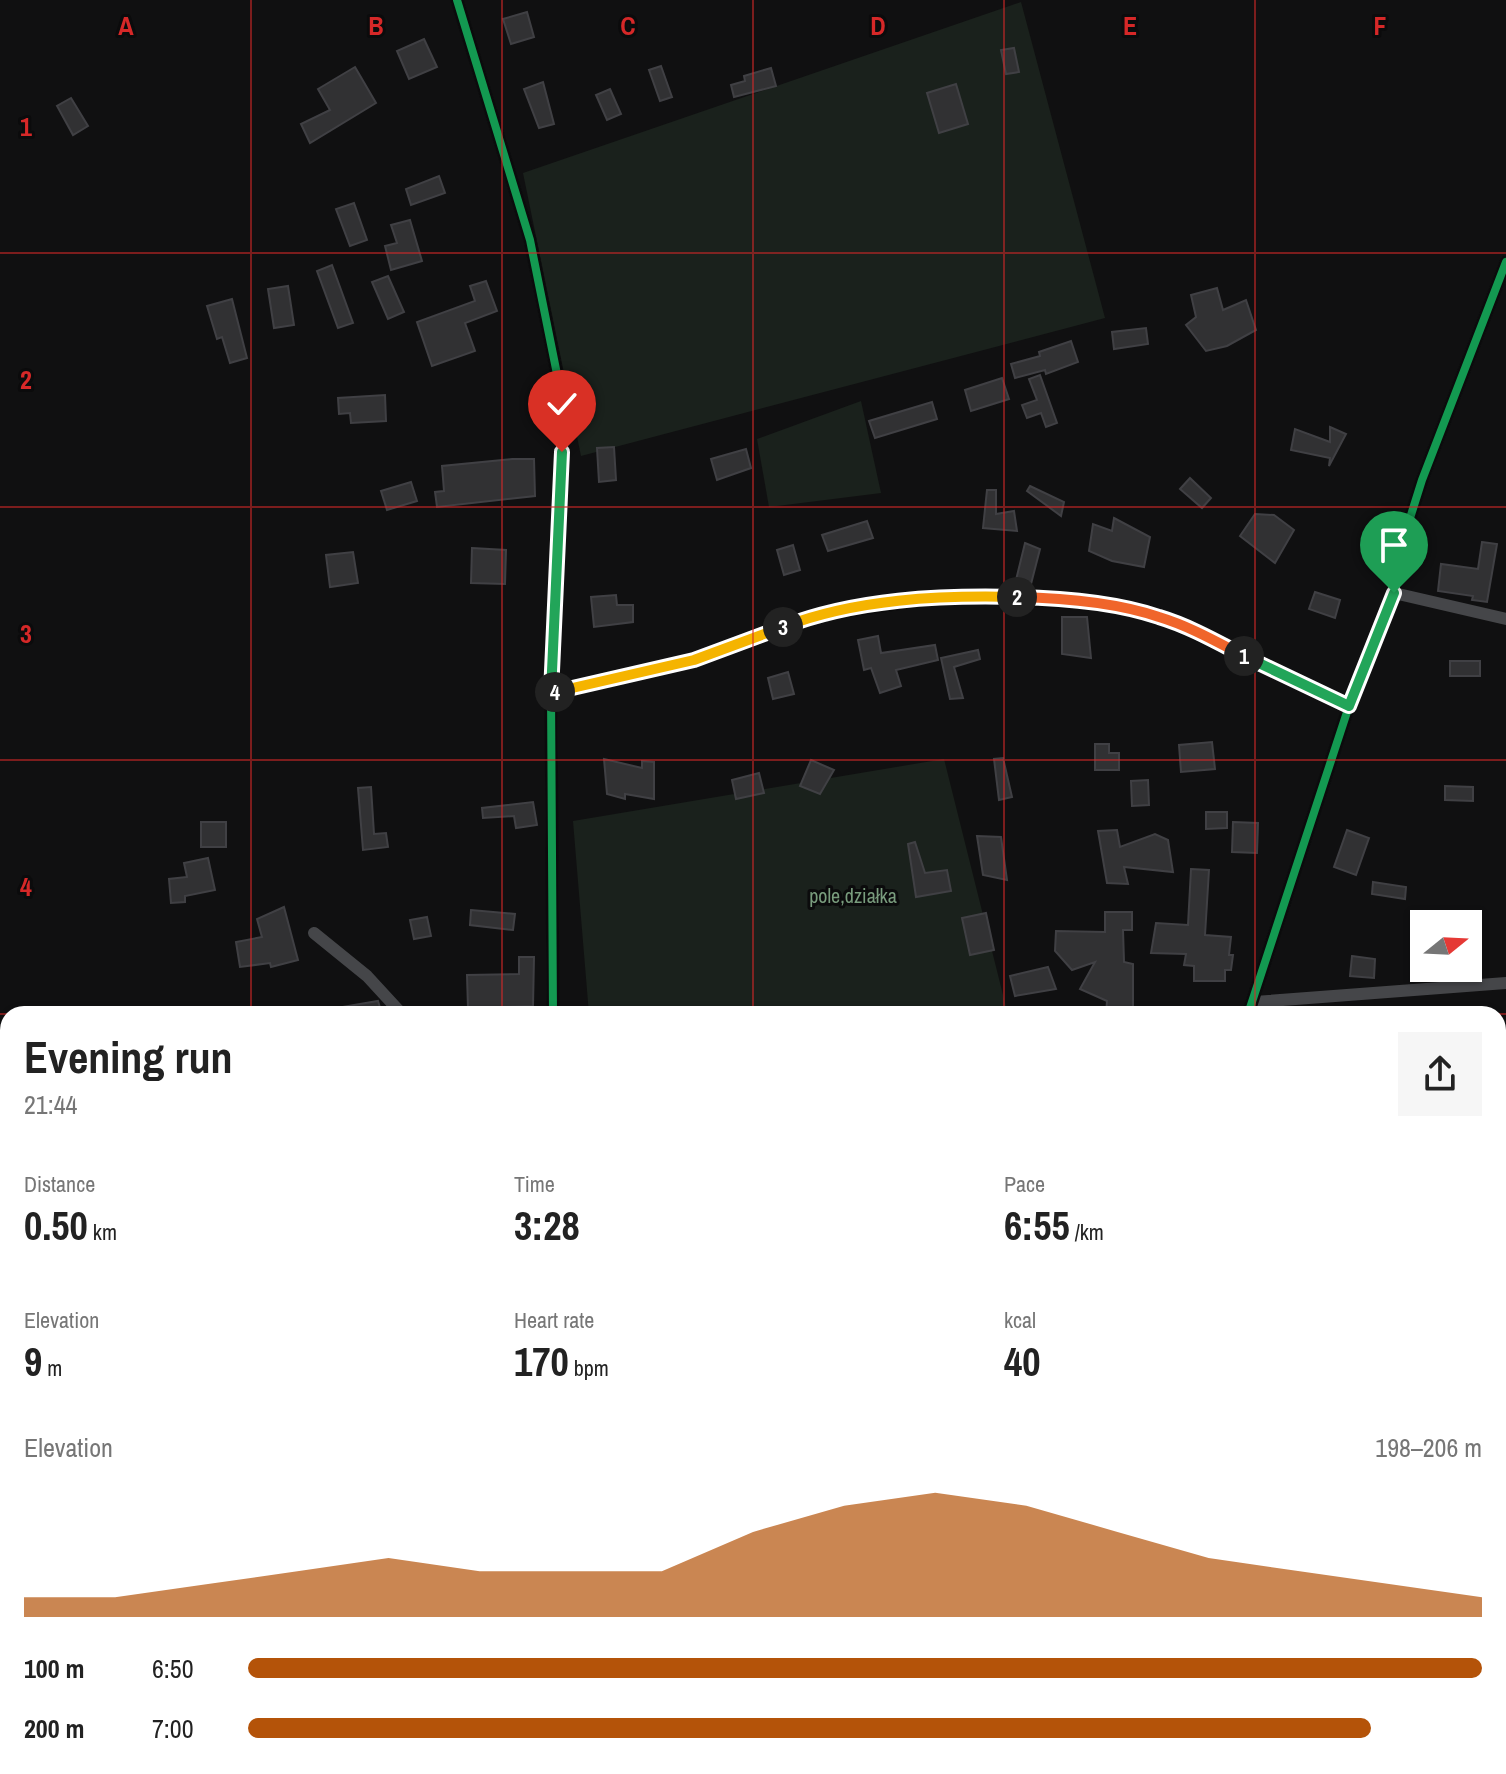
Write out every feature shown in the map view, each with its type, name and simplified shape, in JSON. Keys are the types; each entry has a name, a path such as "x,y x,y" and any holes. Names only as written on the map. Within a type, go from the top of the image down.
{"street":[{"path":"457,0 530,240 550,322 559,384 562,452 551,693 553,1006"},
{"path":"1251,1006 1254,987 1279,922 1349,706 1394,593 1399,553 1422,480 1506,262"},
{"path":"1394,593 1506,619"},
{"path":"551,693 680,664 820,615 951,596 1106,605 1156,615 1349,706"},
{"path":"314,933 367,976 395,1006"},
{"path":"1271,1006 1506,983"}],"green space":[{"path":"1021,2 1105,318 581,456 523,173"},
{"path":"861,401 881,493 769,507 757,439"},
{"name":"pole,działka","path":"944,759 1006,1006 588,1006 573,821"}],"building":[{"path":"527,12 534,37 511,44 503,19"},
{"path":"424,39 437,67 409,79 397,51"},
{"path":"1014,48 1019,72 1006,74 1001,50"},
{"path":"661,66 672,97 660,101 649,70"},
{"path":"355,67 376,103 310,143 301,124 330,110 318,89"},
{"path":"771,68 776,86 734,97 731,85 745,81 744,76"},
{"path":"543,82 554,124 539,128 524,89"},
{"path":"956,84 968,124 939,133 927,93"},
{"path":"610,89 621,114 607,120 596,95"},
{"path":"71,98 88,126 73,135 57,106"},
{"path":"439,176 445,193 411,205 406,189"},
{"path":"354,203 367,240 350,246 336,209"},
{"path":"410,220 422,261 391,270 385,246 397,243 391,225"},
{"path":"332,265 353,323 338,328 317,271"},
{"path":"388,276 404,312 388,319 372,282"},
{"path":"486,281 497,311 465,323 475,351 432,366 417,322 475,301 470,286"},
{"path":"288,286 294,325 274,328 268,289"},
{"path":"1217,288 1223,310 1246,300 1256,330 1227,346 1206,351 1186,325 1196,317 1191,295"},
{"path":"232,299 247,358 230,363 222,337 217,339 207,306"},
{"path":"1146,328 1148,344 1114,349 1112,332"},
{"path":"1071,341 1078,362 1046,374 1045,370 1015,378 1011,364 1040,356 1039,352"},
{"path":"1040,375 1057,423 1046,427 1041,413 1027,418 1022,405 1037,400 1029,379"},
{"path":"1002,378 1009,399 971,411 965,390"},
{"path":"385,395 386,421 351,423 350,413 339,414 338,398"},
{"path":"932,402 937,419 875,438 869,421"},
{"path":"1330,427 1346,434 1329,466 1330,458 1291,450 1295,429 1330,442"},
{"path":"614,447 616,480 599,482 597,448"},
{"path":"746,449 751,468 717,480 711,459"},
{"path":"534,459 535,496 437,507 435,492 444,491 442,466"},
{"path":"1190,478 1211,498 1202,508 1180,489"},
{"path":"411,482 417,501 387,510 381,491"},
{"path":"1030,486 1064,502 1061,516 1027,491"},
{"path":"987,490 996,490 996,514 1014,511 1017,531 983,528"},
{"path":"1255,514 1274,515 1294,530 1275,563 1240,536"},
{"path":"1114,518 1150,537 1144,567 1112,561 1089,551 1093,524 1112,531"},
{"path":"867,521 873,538 828,551 822,535"},
{"path":"1482,542 1497,544 1487,602 1472,600 1473,596 1438,591 1441,564 1478,569"},
{"path":"1025,543 1040,549 1031,584 1016,580"},
{"path":"793,545 800,570 784,575 777,550"},
{"path":"472,548 506,550 505,584 471,583"},
{"path":"353,552 358,583 330,587 326,555"},
{"path":"1315,592 1340,600 1335,618 1309,609"},
{"path":"616,595 617,605 633,605 633,622 594,627 591,597"},
{"path":"1062,617 1087,617 1091,658 1062,654"},
{"path":"878,636 881,653 935,645 938,660 896,670 901,686 880,693 871,668 864,670 858,640"},
{"path":"978,650 980,659 954,667 963,698 950,699 941,658"},
{"path":"1450,661 1480,661 1480,676 1450,676"},
{"path":"788,672 794,694 773,699 768,678"},
{"path":"1212,742 1215,769 1181,772 1179,745"},
{"path":"1095,744 1109,744 1109,753 1119,753 1119,770 1095,770"},
{"path":"1003,758 1012,797 999,800 994,759"},
{"path":"604,759 642,768 642,761 654,762 654,799 625,794 625,799 607,794"},
{"path":"811,760 834,770 820,794 800,786"},
{"path":"759,773 764,793 736,799 732,780"},
{"path":"1148,780 1149,805 1132,806 1131,781"},
{"path":"1445,786 1473,787 1473,801 1445,800"},
{"path":"371,787 374,834 386,833 388,847 363,850 358,788"},
{"path":"533,802 537,825 516,828 514,816 483,818 482,808"},
{"path":"1206,812 1227,812 1227,828 1206,829"},
{"path":"201,822 226,822 226,847 201,847"},
{"path":"1233,822 1258,823 1257,853 1232,852"},
{"path":"1117,830 1120,847 1155,834 1168,840 1173,872 1124,867 1128,884 1107,883 1098,831"},
{"path":"1347,830 1369,838 1356,875 1334,867"},
{"path":"977,836 1001,837 1007,880 983,875"},
{"path":"915,842 925,873 947,870 951,891 916,897 908,844"},
{"path":"208,858 215,890 185,896 185,902 171,903 169,879 187,877 184,863"},
{"path":"1191,869 1209,870 1205,935 1231,937 1231,970 1225,970 1225,981 1194,981 1194,966 1184,965 1186,954 1151,953 1156,923 1188,925"},
{"path":"1373,882 1406,887 1405,899 1372,894"},
{"path":"284,907 298,960 271,967 270,963 240,967 236,942 262,937 257,919"},
{"path":"471,910 515,914 513,930 470,925"},
{"path":"1105,912 1132,912 1132,930 1123,930 1124,962 1133,964 1133,1006 1107,1006 1107,1001 1080,989 1095,962 1072,970 1055,951 1056,931 1105,932"},
{"path":"986,913 994,950 970,955 962,918"},
{"path":"427,917 431,936 414,939 410,920"},
{"path":"1352,956 1375,959 1374,978 1350,976"},
{"path":"519,957 534,957 533,1006 468,1006 467,975 519,974"},
{"path":"1048,967 1056,989 1015,996 1010,976"},
{"path":"378,1001 380,1006 348,1006"}],"cycle path":[{"path":"457,0 530,240 559,384 562,452 551,693 553,1006"},
{"path":"1251,1006 1349,706 1394,593 1399,553 1422,480 1506,262"},
{"path":"551,693 694,660 820,615 951,596 1106,605 1156,615 1349,706"}],"route":[{"path":"562,452 551,693 694,660 820,615 951,596 1027,597 1106,605 1156,615 1349,706 1394,593"}]}
